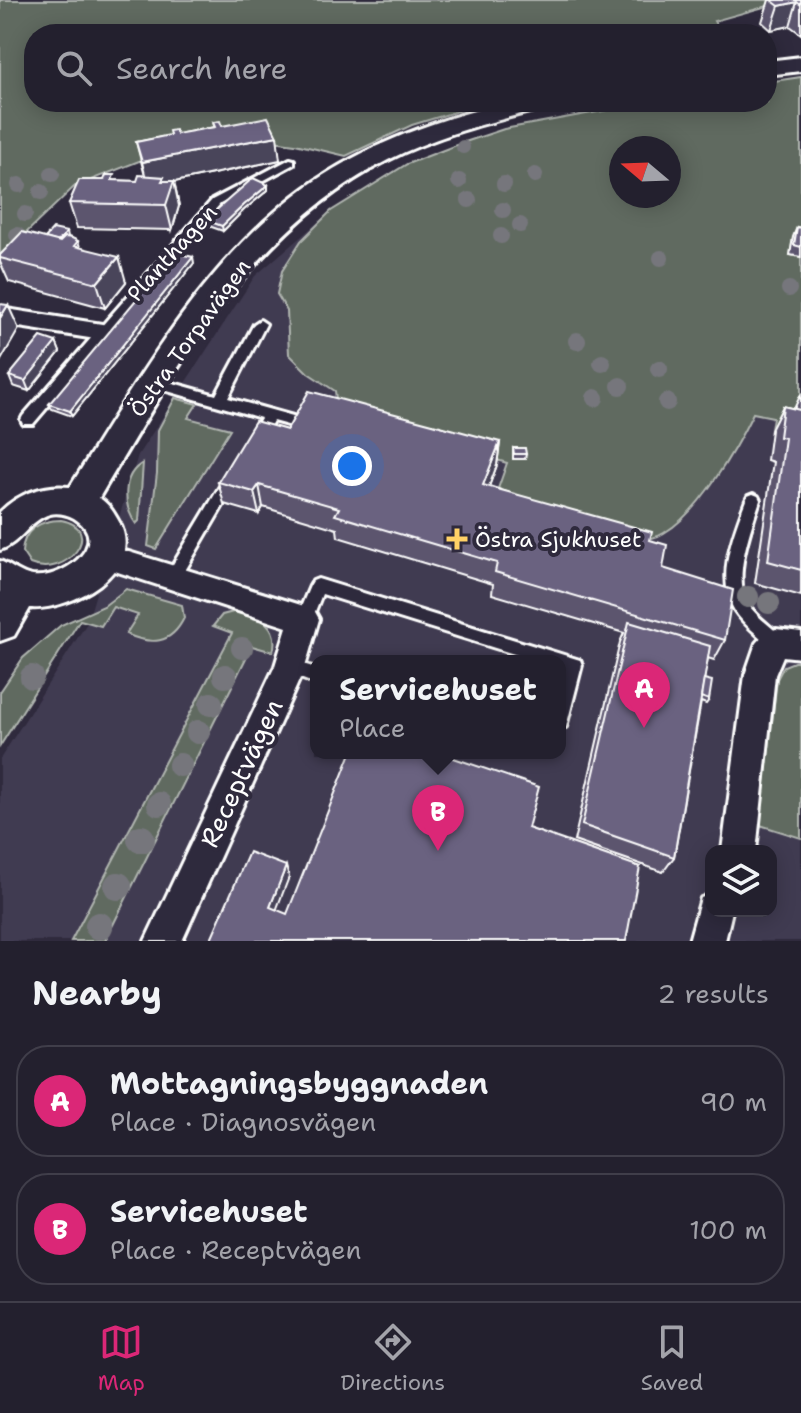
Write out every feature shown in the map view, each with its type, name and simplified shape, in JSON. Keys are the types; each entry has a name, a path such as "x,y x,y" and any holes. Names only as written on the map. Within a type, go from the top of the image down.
{"street":[{"path":"777,67 801,64"},
{"name":"Östra Torpavägen","path":"79,502 155,383 242,262 292,210 340,175 426,133 504,112"},
{"path":"0,316 102,332"},
{"path":"0,533 19,514 39,504 64,500 93,508 105,525 107,535 103,556 91,571 68,586 50,592 11,584 0,624"},
{"path":"103,556 304,619"},
{"name":"Receptvägen","path":"163,941 303,672 304,619"},
{"path":"740,845 760,675 767,653 788,643"},
{"path":"707,941 713,917"}],"lane":[{"name":"Planthagen","path":"28,420 216,202 290,162"},
{"path":"219,402 260,324"},
{"path":"155,383 306,425"},
{"path":"174,576 269,416"},
{"path":"753,500 744,527 733,585 740,605 788,643"},
{"path":"304,619 318,586 542,655"},
{"path":"566,663 574,665 566,697"}],"shaded area":[{"name":"Östra Sjukhuset","path":"801,77 801,941 0,941 0,759 87,623 138,455 255,276 331,211 407,164 504,129 597,112 777,112 777,81"}],"green space":[{"path":"0,0 789,0 714,21 716,24 24,24 24,112 455,112 412,125 346,156 295,144 236,136 175,147 75,186 0,258"},
{"path":"801,77 801,239 793,238 790,255 801,257 801,416 771,430 773,417 753,413 703,496 691,511 661,535 634,540 493,503 507,463 338,414 335,391 308,373 289,354 287,311 277,294 282,271 301,241 331,211 407,164 504,129 597,112 777,112 777,81"},
{"path":"175,398 197,404 188,418 230,429 156,549 148,546 157,473 158,430"},
{"path":"143,463 139,521 136,524 126,491 131,475"},
{"path":"61,520 74,525 80,532 81,542 76,551 57,565 44,567 30,564 22,552 29,532 40,524"},
{"path":"126,589 182,605 184,618 179,627 167,638 152,641 126,634 138,615 113,607 101,626 80,620 0,746 0,692 23,658 61,625 104,606"},
{"path":"237,611 253,615 266,623 274,635 273,652 252,646 105,941 71,941 232,633 213,626 222,615"},
{"path":"801,662 801,838 760,825 777,679 784,666"}],"building":[{"path":"771,0 801,0 801,5 797,2 779,6"},
{"path":"268,117 277,136 142,162 136,142 170,135 169,131 175,130 177,134 215,127 213,122 220,121 222,126"},
{"path":"106,175 114,175 112,180 137,181 139,175 174,181 166,205 69,203 79,180 104,180"},
{"path":"253,178 268,185 222,226 205,220"},
{"path":"797,227 801,228 801,247 794,245"},
{"path":"53,229 67,232 58,242 45,238"},
{"path":"22,232 60,242 65,237 72,238 78,241 74,246 119,257 97,283 0,258"},
{"path":"175,253 193,257 70,411 49,404"},
{"path":"0,304 8,305 0,318"},
{"path":"41,337 56,342 25,381 9,376"},
{"path":"309,391 500,442 483,485 652,532 650,540 667,545 663,568 733,590 725,640 495,572 497,563 335,515 339,508 259,485 254,492 218,482 255,421 287,430"},
{"path":"783,406 800,410 801,406 801,570 768,561 785,438 779,437"},
{"path":"513,448 525,448 526,454 514,454"},
{"path":"629,622 710,646 674,857 582,825"},
{"path":"704,679 712,681 709,700 701,697"},
{"path":"349,759 457,759 539,787 528,828 640,867 626,941 210,941 249,852 286,866 270,907 287,914"}],"place":[{"name":"Östra Sjukhuset","path":"457,539"},
{"name":"Mottagningsbyggnaden","path":"644,728"},
{"name":"Servicehuset","path":"438,851"}]}
